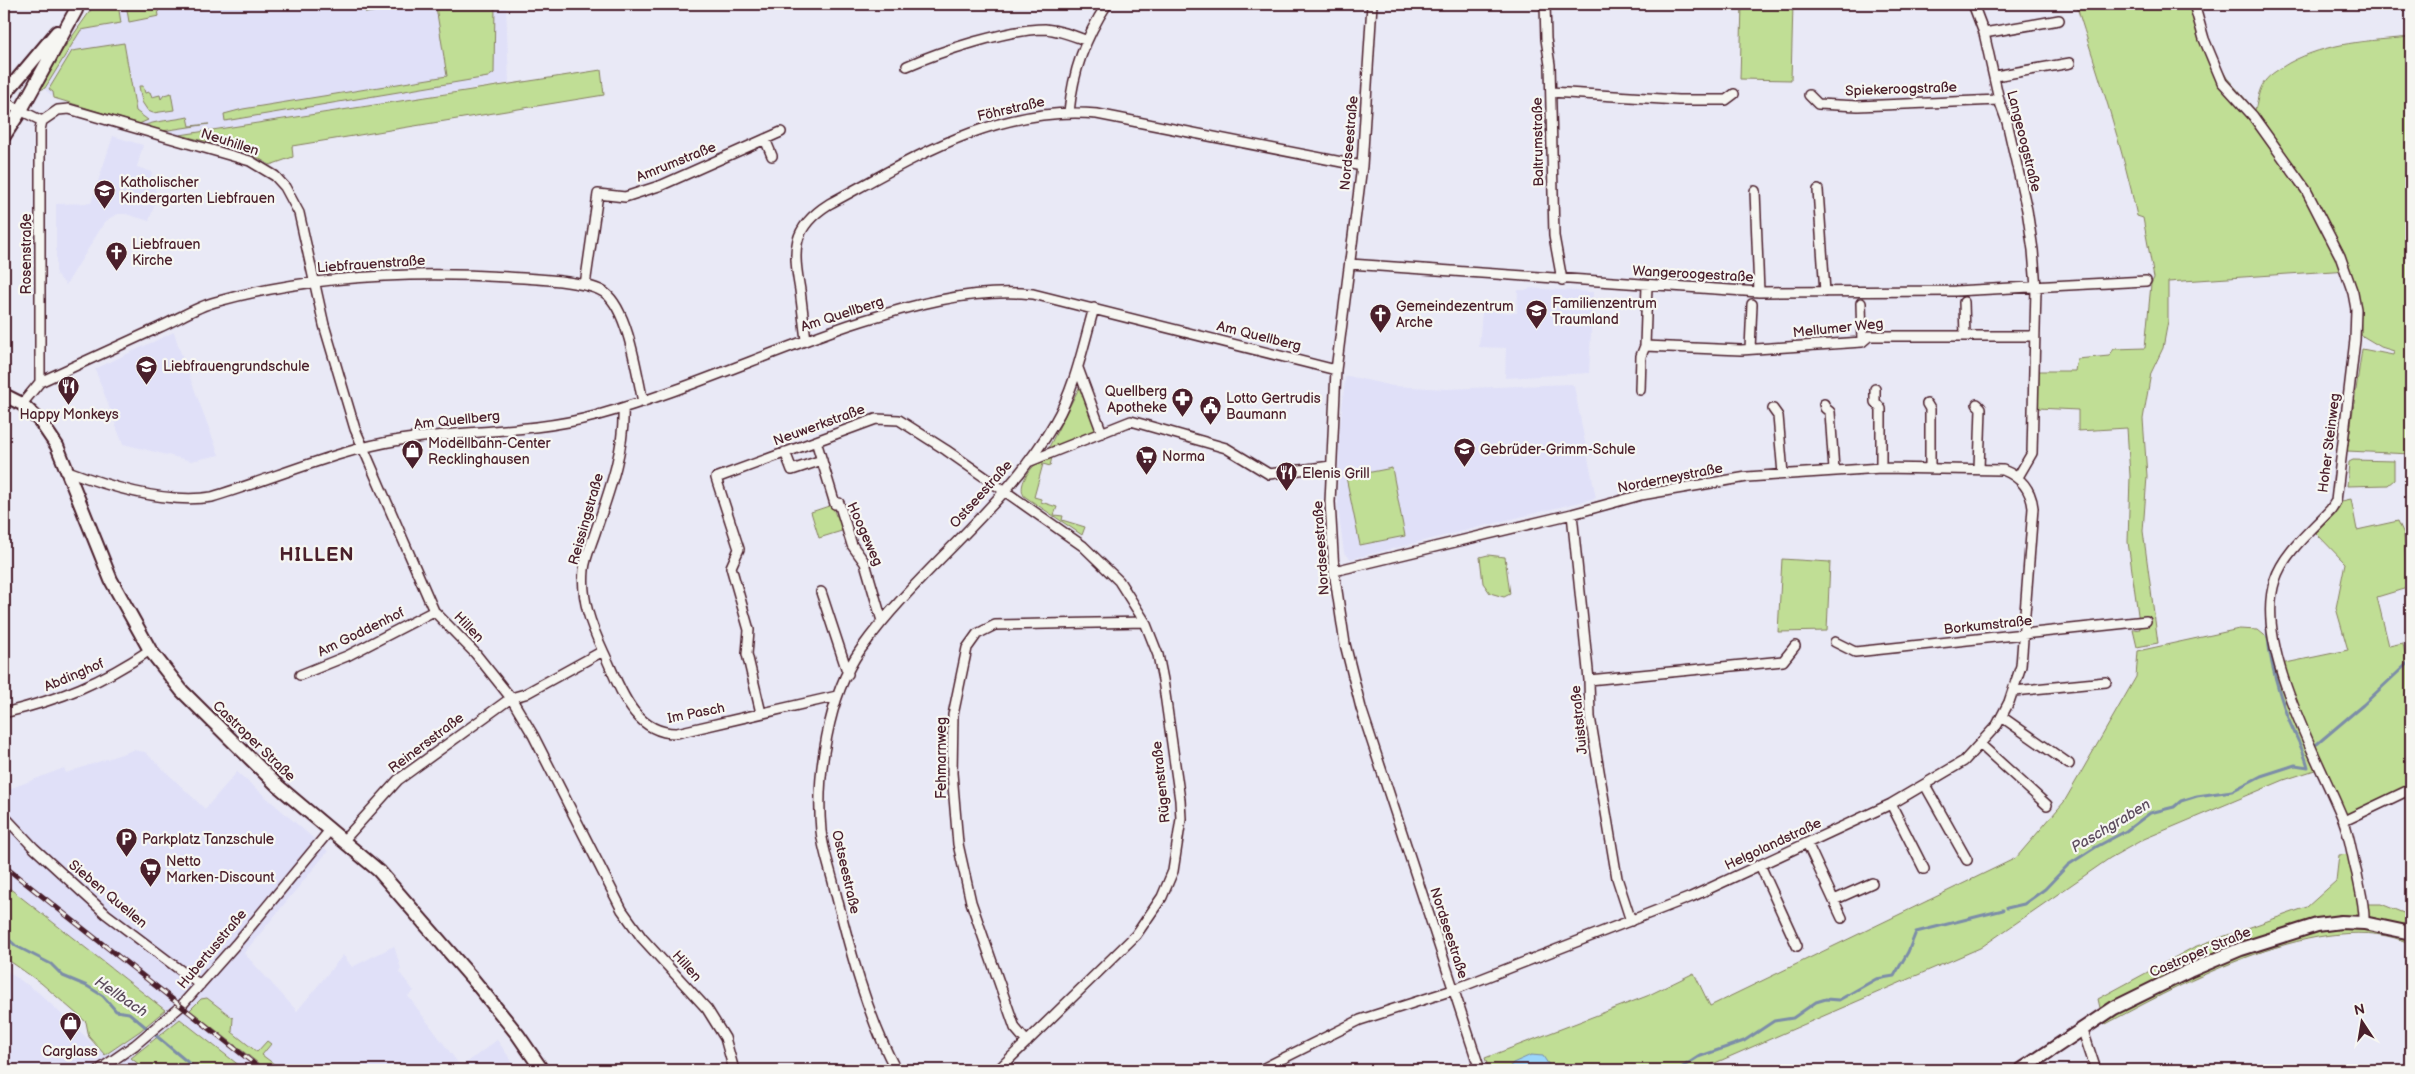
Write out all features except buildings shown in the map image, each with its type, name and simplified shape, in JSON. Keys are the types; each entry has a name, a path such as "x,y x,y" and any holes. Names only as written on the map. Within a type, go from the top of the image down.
{"main road":[{"path":"4,95 79,7"},
{"path":"4,136 22,110 79,7"},
{"name":"Castroper Straße","path":"4,395 22,404 40,421 57,446 110,580 150,650 182,691 248,758 379,871 518,1035 542,1070"},
{"name":"Castroper Straße","path":"2020,1070 2114,1008 2188,971 2241,949 2317,925 2364,923 2411,933"}],"street":[{"path":"1069,112 1075,75 1085,40 1107,4"},
{"name":"Nordseestraße","path":"1372,4 1362,166 1336,370 1330,502 1334,571 1346,653 1361,708 1480,1070"},
{"name":"Baltrumstraße","path":"1545,4 1551,92 1554,236 1562,280"},
{"name":"Langeoogstraße","path":"1973,4 1984,33 2027,210 2036,288"},
{"name":"Hoher Steinweg","path":"2194,4 2204,39 2222,82 2253,116 2306,190 2340,256 2353,293 2356,309 2355,340 2336,500 2331,509 2284,559 2274,580 2270,620 2279,661 2295,712 2344,821 2364,906 2364,923"},
{"path":"1984,33 2059,20"},
{"path":"907,66 984,40 1026,30 1062,31 1085,40"},
{"path":"1995,76 2070,63"},
{"path":"1551,92 1678,100 1726,100 1734,94"},
{"name":"Spiekeroogstraße","path":"1808,95 1818,104 1858,106 1999,100"},
{"path":"4,102 42,121"},
{"name":"Neuhillen","path":"42,121 58,110 69,109 250,161 264,168 285,187 299,213 313,282 362,448"},
{"name":"Föhrstraße","path":"806,340 795,258 798,234 803,224 815,212 929,150 964,135 1019,118 1069,112 1125,119 1362,166"},
{"name":"Rosenstraße","path":"40,382 40,130 42,121"},
{"name":"Amrumstraße","path":"585,286 598,194 625,197 662,185 782,132"},
{"path":"765,139 772,156"},
{"path":"1755,190 1759,292"},
{"path":"1818,190 1825,292"},
{"name":"Wangeroogestraße","path":"1350,264 1759,292 1955,291 2146,281"},
{"name":"Liebfrauenstraße","path":"40,382 214,302 313,282 381,275 443,274 544,279 585,286 604,292 610,297 622,319 632,347 643,402"},
{"path":"1640,390 1641,356 1645,346 1647,285"},
{"path":"2024,636 2033,508 2032,496 2018,477 2032,453 2036,288"},
{"name":"Am Quellberg","path":"362,448 400,440 572,422 643,402 806,340 881,314 958,296 992,292 1033,294 1336,370"},
{"path":"1964,302 1965,336"},
{"path":"1861,303 1862,342"},
{"path":"1750,349 1752,304"},
{"name":"Ostseestraße","path":"896,1070 854,967 821,832 821,768 828,730 837,696 859,651 882,621 1003,491 1027,462 1056,421 1078,368 1094,308"},
{"name":"Mellumer Weg","path":"1645,346 1750,349 1862,342 1869,336 2034,336"},
{"path":"1078,368 1102,433"},
{"path":"22,404 40,382"},
{"path":"1874,389 1876,402 1881,409 1881,468"},
{"path":"1824,404 1825,408 1830,412 1834,470"},
{"path":"1927,404 1930,409 1930,469"},
{"path":"1977,404 1981,408 1979,469"},
{"name":"Reissingstraße","path":"603,651 589,620 586,605 584,569 608,495 624,426 623,408"},
{"path":"1773,410 1778,416 1783,474"},
{"name":"Neuwerkstraße","path":"761,713 747,654 749,630 731,567 739,549 716,478 876,419 899,420 1003,491"},
{"path":"1027,462 1131,421 1226,448 1269,474 1331,466"},
{"name":"Hoogeweg","path":"816,441 835,504 839,503 852,545 864,563 882,621"},
{"path":"68,471 101,483 158,494 200,499 221,494 362,448"},
{"name":"Hillen","path":"362,448 434,611 475,653 511,698 533,735 622,910 642,938 707,1009 725,1038 734,1070"},
{"path":"785,452 792,470 822,460"},
{"name":"Norderneystraße","path":"1334,571 1572,514 1641,495 1748,477 1881,468 2003,470 2018,477"},
{"name":"Rügenstraße","path":"998,1070 1136,935 1162,895 1173,870 1181,818 1163,680 1158,655 1145,622 1120,581 1098,560 1003,491"},
{"name":"Juiststraße","path":"1572,514 1589,680 1590,717 1617,878 1631,921"},
{"path":"821,592 848,674"},
{"name":"Am Goddenhof","path":"300,675 347,656 434,611"},
{"name":"Borkumstraße","path":"1835,642 1855,652 2024,636 2146,621"},
{"name":"Fehmarnweg","path":"1027,1042 1014,1028 990,960 971,902 958,844 952,773 953,722 967,648 977,634 995,625 1145,622"},
{"name":"Helgolandstraße","path":"1260,1070 1360,1020 1453,990 1691,897 1891,804 1925,785 1964,761 1981,745 2002,717 2014,690 2021,666 2024,636"},
{"path":"1589,680 1783,661 1795,646"},
{"name":"Abdinghof","path":"4,713 50,702 76,692 123,669 150,650"},
{"path":"511,698 525,694 603,651"},
{"name":"Im Pasch","path":"603,651 635,715 657,731 677,733 837,696"},
{"path":"2014,690 2106,682"},
{"name":"Reinersstraße","path":"344,840 398,780 511,698"},
{"path":"2002,717 2069,764"},
{"path":"1981,745 2047,805"},
{"path":"1925,785 1967,860"},
{"path":"2344,821 2411,789"},
{"path":"1891,804 1924,870"},
{"name":"Sieben Quellen","path":"4,816 34,848 106,914 200,985"},
{"name":"Hubertusstraße","path":"99,1070 165,1021 200,985 330,830"},
{"path":"1807,843 1842,918"},
{"path":"1760,865 1797,946"},
{"path":"1834,900 1872,883"},
{"path":"2082,1028 2096,1070"}],"shaded area":[{"path":"96,4 506,4 509,83 180,135 57,100 42,87"},
{"name":"Katholischer Kindergarten Liebfrauen","path":"113,136 143,145 137,167 152,172 151,176 157,197 149,221 126,214 118,214 104,223 66,285 56,274 56,204 91,203"},
{"name":"Familienzentrum Traumland","path":"1529,288 1593,292 1589,373 1505,378 1506,348 1479,347 1482,311 1517,313 1518,290 1529,290"},
{"name":"Liebfrauengrundschule","path":"174,332 219,455 191,461 123,444 95,369"},
{"name":"Gebrüder-Grimm-Schule","path":"1348,376 1393,386 1446,389 1571,384 1574,386 1596,498 1351,559 1344,553 1338,508 1339,438 1345,378"},
{"path":"133,750 145,752 205,809 237,772 328,851 244,953 297,1011 343,955 352,967 394,946 401,969 399,972 414,991 408,996 461,1067 497,1040 518,1070 282,1070 232,1032 201,999 190,1010 267,1070 245,1070 180,1019 134,1054 154,1070 4,1070 4,969 38,992 105,1055 140,1031 165,1010 4,884 4,791 64,768 66,773"}],"green space":[{"path":"95,4 118,4 121,23 81,30 45,88 40,90 62,51"},
{"path":"126,4 157,4 159,16 129,22"},
{"path":"364,4 495,4 494,73 488,77 225,121 224,114 243,109 447,76 436,7 414,10 413,5 366,13"},
{"path":"1742,4 1793,4 1791,80 1740,79"},
{"path":"2076,4 2199,4 2214,56 2227,78 2255,110 2258,95 2267,78 2289,63 2333,47 2411,37 2411,454 2347,451 2362,349 2393,355 2394,351 2381,347 2361,335 2360,309 2348,270 2168,282 2168,321 2163,348 2151,373 2143,419 2147,476 2143,531 2158,643 2137,647 2133,630 2140,629 2128,542 2130,476 2127,428 2078,431 2078,410 2038,408 2039,371 2075,371 2077,359 2109,356 2114,349 2145,348 2151,284 2154,278 2143,218 2137,216 2117,136"},
{"path":"124,43 136,111 148,120 139,124 54,98 53,92 49,89 72,51"},
{"path":"601,70 604,95 292,146 293,157 270,165 248,152 180,135"},
{"path":"139,86 143,86 145,93 150,92 152,97 160,95 161,99 164,95 171,93 174,110 153,113 148,111 142,102"},
{"path":"188,117 190,126 209,124 162,131 143,126 148,124"},
{"path":"1081,384 1097,429 1048,449"},
{"path":"1052,457 1050,466 1043,464 1034,497 1041,499 1041,502 1057,507 1054,515 1063,516 1062,520 1085,527 1082,535 1024,496 1022,492 1027,474 1038,462"},
{"path":"2353,460 2394,461 2394,480 2388,485 2347,486 2349,462"},
{"path":"1392,468 1405,536 1360,545 1346,477"},
{"path":"2351,499 2357,530 2398,521 2404,534 2407,588 2377,597 2389,646 2403,643 2405,654 2411,651 2411,786 2344,820 2281,664 2348,650 2336,608 2345,563 2316,533 2337,512 2342,501"},
{"path":"832,505 836,516 840,515 845,530 819,538 811,512"},
{"path":"1488,555 1505,557 1510,594 1504,597 1490,593 1483,583 1480,557"},
{"path":"1782,559 1830,562 1827,631 1778,632"},
{"path":"2239,629 2258,630 2269,639 2318,769 2284,780 2144,839 2110,858 1980,948 1699,1070 1489,1070 1485,1058 1647,996 1694,973 1710,1006 2016,858 2064,802 2136,677 2138,651"},
{"path":"2351,854 2361,904 2381,904 2411,916 2411,944 2377,934 2338,934 2297,942 2254,954 2212,971 2104,1025 2098,999 2194,947 2307,907 2336,881 2339,855"},
{"path":"4,884 165,1010 140,1031 105,1055 89,1037 86,1022 41,983 4,957"},
{"path":"207,998 233,1018 232,1032 257,1052 267,1041 271,1044 262,1055 282,1070 267,1070 190,1010 201,999"},
{"path":"180,1019 245,1070 146,1070 131,1058"}],"water":[{"path":"1531,1055 1543,1056 1552,1070 1507,1070 1513,1063"}],"waterway":[{"path":"2273,573 2281,558"},
{"name":"Paschgraben","path":"2007,908 2024,904 2045,889 2068,865 2126,831 2150,813 2174,807 2181,801 2197,796 2232,791 2261,776 2295,765 2308,767 2286,713 2272,665 2267,633 2270,583"},
{"name":"Paschgraben","path":"2317,744 2363,705 2411,660"},
{"name":"Paschgraben","path":"1678,1070 1698,1057 1744,1041 1774,1021 1793,1018 1816,1002 1826,999 1839,1000 1876,979 1894,976 1908,952 1916,932 2003,910"},
{"name":"Hellbach","path":"4,935 16,946 51,964 63,976 87,986 103,996 116,1011 129,1013 197,1070"}],"railway":[{"path":"4,866 262,1070"}],"place":[{"name":"Katholischer Kindergarten Liebfrauen","path":"104,209"},
{"name":"Liebfrauen Kirche","path":"116,271"},
{"name":"Familienzentrum Traumland","path":"1536,330"},
{"name":"Gemeindezentrum Arche","path":"1380,333"},
{"name":"Liebfrauengrundschule","path":"147,385"},
{"name":"Happy Monkeys","path":"69,405"},
{"name":"Quellberg Apotheke","path":"1183,418"},
{"name":"Lotto Gertrudis Baumann","path":"1210,425"},
{"name":"Gebrüder-Grimm-Schule","path":"1464,468"},
{"name":"Modellbahn-Center Recklinghausen","path":"412,470"},
{"name":"Norma","path":"1146,475"},
{"name":"Elenis Grill","path":"1286,492"},
{"name":"Parkplatz Tanzschule","path":"126,858"},
{"name":"Netto Marken-Discount","path":"150,888"},
{"name":"Carglass","path":"70,1042"}],"district":[{"name":"HILLEN","path":"317,555"}]}
